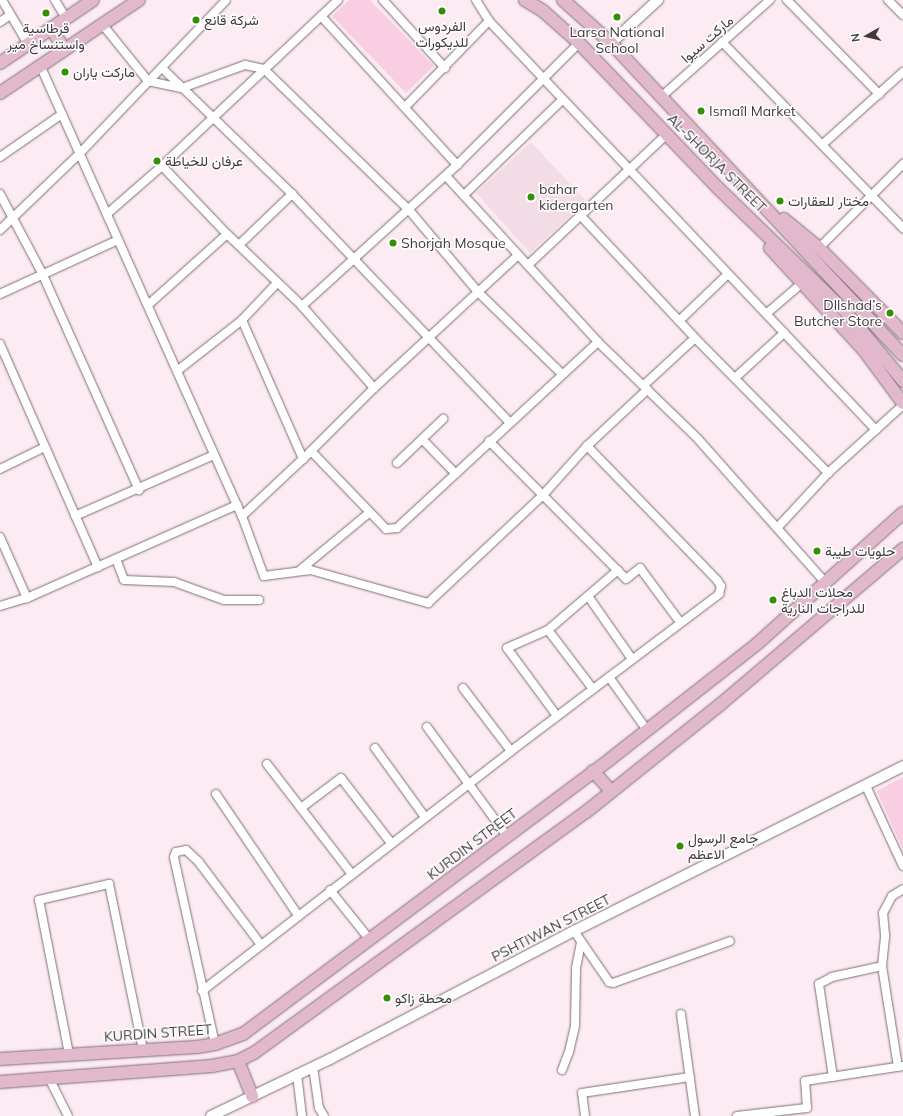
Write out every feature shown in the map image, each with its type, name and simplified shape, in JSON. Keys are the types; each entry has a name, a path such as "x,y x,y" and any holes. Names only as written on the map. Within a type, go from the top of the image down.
{"main road":[{"path":"0,63 93,0"},
{"path":"0,93 139,0"},
{"name":"AL-SHORJA STREET","path":"525,0 543,11 579,43 718,188 846,313 882,354 903,381"},
{"name":"AL-SHORJA STREET","path":"563,0 611,42 657,93 901,352"},
{"path":"51,28 64,49"},
{"path":"638,104 657,93"},
{"path":"741,182 819,248 903,333"},
{"path":"718,188 801,284 863,349 903,404"},
{"name":"KURDIN STREET","path":"0,1059 215,1044 232,1040 255,1027 647,730 758,643 903,513"},
{"path":"0,1082 212,1066 238,1061 265,1046 611,791 722,703 903,549"},
{"path":"878,571 903,556"},
{"path":"593,771 611,791"},
{"path":"26,1058 27,1080"},
{"path":"238,1061 252,1096"}],"street":[{"path":"2,0 28,44"},
{"path":"55,0 66,18"},
{"path":"0,230 80,154 226,0"},
{"path":"107,214 162,166 338,0"},
{"path":"383,0 445,68"},
{"path":"476,0 489,21 562,100 876,430"},
{"name":"مارکت سیوا","path":"657,93 722,42 770,0"},
{"path":"787,0 879,94"},
{"path":"888,0 903,15"},
{"path":"611,42 655,1"},
{"path":"0,22 10,15"},
{"path":"321,16 406,107 457,165"},
{"path":"406,107 489,21"},
{"path":"102,24 148,81 182,88 245,65 264,69 409,210 478,292 561,373"},
{"path":"722,42 871,193 903,228"},
{"path":"302,306 446,176 542,78 579,43"},
{"path":"40,66 242,516 264,576 300,570 311,570 428,603 544,495 587,446 695,338"},
{"path":"162,68 212,119 292,194 355,258 430,336 509,422"},
{"path":"823,144 903,72"},
{"path":"464,196 562,100"},
{"path":"0,157 62,114"},
{"path":"528,265 581,216 628,169 667,134"},
{"path":"819,248 871,193 903,164"},
{"path":"162,166 227,234 302,306 374,388"},
{"path":"446,176 598,342 646,387 778,527 826,583"},
{"path":"0,194 42,273 139,490"},
{"path":"239,245 292,194"},
{"path":"581,216 695,338 828,472"},
{"path":"148,306 227,234"},
{"path":"0,294 42,273 118,240"},
{"path":"242,516 312,451 374,388 518,255"},
{"path":"679,321 728,274"},
{"path":"177,371 242,320 277,283"},
{"path":"766,314 801,284"},
{"path":"242,320 303,459"},
{"path":"735,378 784,333"},
{"path":"312,451 369,513 386,529 398,528 561,373 598,342"},
{"path":"0,344 98,567"},
{"path":"778,527 828,472 903,404"},
{"path":"397,463 444,419"},
{"path":"422,439 455,473"},
{"path":"489,441 626,579 640,568 680,622"},
{"path":"202,990 511,751 719,594 721,586 717,580 587,446"},
{"path":"0,469 45,447"},
{"path":"75,516 139,490 214,455"},
{"path":"0,606 27,598 116,560 237,505"},
{"path":"300,570 369,513"},
{"path":"0,537 27,598"},
{"path":"116,560 124,580 174,582 224,600 259,600"},
{"path":"557,716 507,648 548,630 618,570"},
{"path":"588,596 632,659"},
{"path":"548,630 593,689"},
{"path":"609,677 647,730"},
{"path":"462,688 511,751"},
{"path":"427,727 507,836"},
{"path":"375,748 425,817"},
{"path":"267,764 352,873"},
{"name":"PSHTIWAN STREET","path":"211,1116 313,1066 574,931 866,786 903,766"},
{"path":"301,808 341,778 391,843"},
{"path":"866,786 903,866"},
{"path":"216,794 298,915"},
{"path":"215,1044 174,857 178,850 189,852 202,866 261,945"},
{"path":"69,1054 39,900 109,884 143,1050"},
{"path":"737,1116 807,1108 805,1081 900,1066 882,966 885,935 883,913 892,896 903,889"},
{"path":"330,890 370,940"},
{"path":"574,931 609,982 613,983 730,941"},
{"path":"562,1070 569,1052 575,1026 576,968 581,942"},
{"path":"833,1077 819,984 832,977 882,966"},
{"path":"681,1014 695,1116"},
{"path":"313,1066 319,1108 324,1116"},
{"path":"297,1074 302,1116"},
{"path":"586,1116 582,1093 690,1077"},
{"path":"49,1078 68,1116"}],"shaded area":[{"path":"349,0 370,0 434,66 406,93 332,16"},
{"name":"bahar kidergarten","path":"531,142 586,201 530,253 476,193"},
{"path":"903,777 903,850 877,791"}],"place":[{"name":"الفردوس للديكورات","path":"442,11"},
{"name":"قرطاسية واستنساخ مير","path":"46,13"},
{"name":"Larsa National School","path":"617,17"},
{"name":"شركة قانع","path":"196,20"},
{"name":"مارکت یاران","path":"65,72"},
{"name":"Ismaîl Market","path":"701,111"},
{"name":"عرفان للخياطة","path":"157,161"},
{"name":"bahar kidergarten","path":"531,197"},
{"name":"مختار للعقارات","path":"780,201"},
{"name":"Shorjah Mosque","path":"393,243"},
{"name":"Dllshad’s Butcher Store","path":"890,313"},
{"name":"حلويات طيبة","path":"817,551"},
{"name":"محلات الدباغ للدراجات النارية","path":"773,600"},
{"name":"جامع الرسول الاعظم","path":"680,846"},
{"name":"محطة زاكو","path":"387,998"}]}
